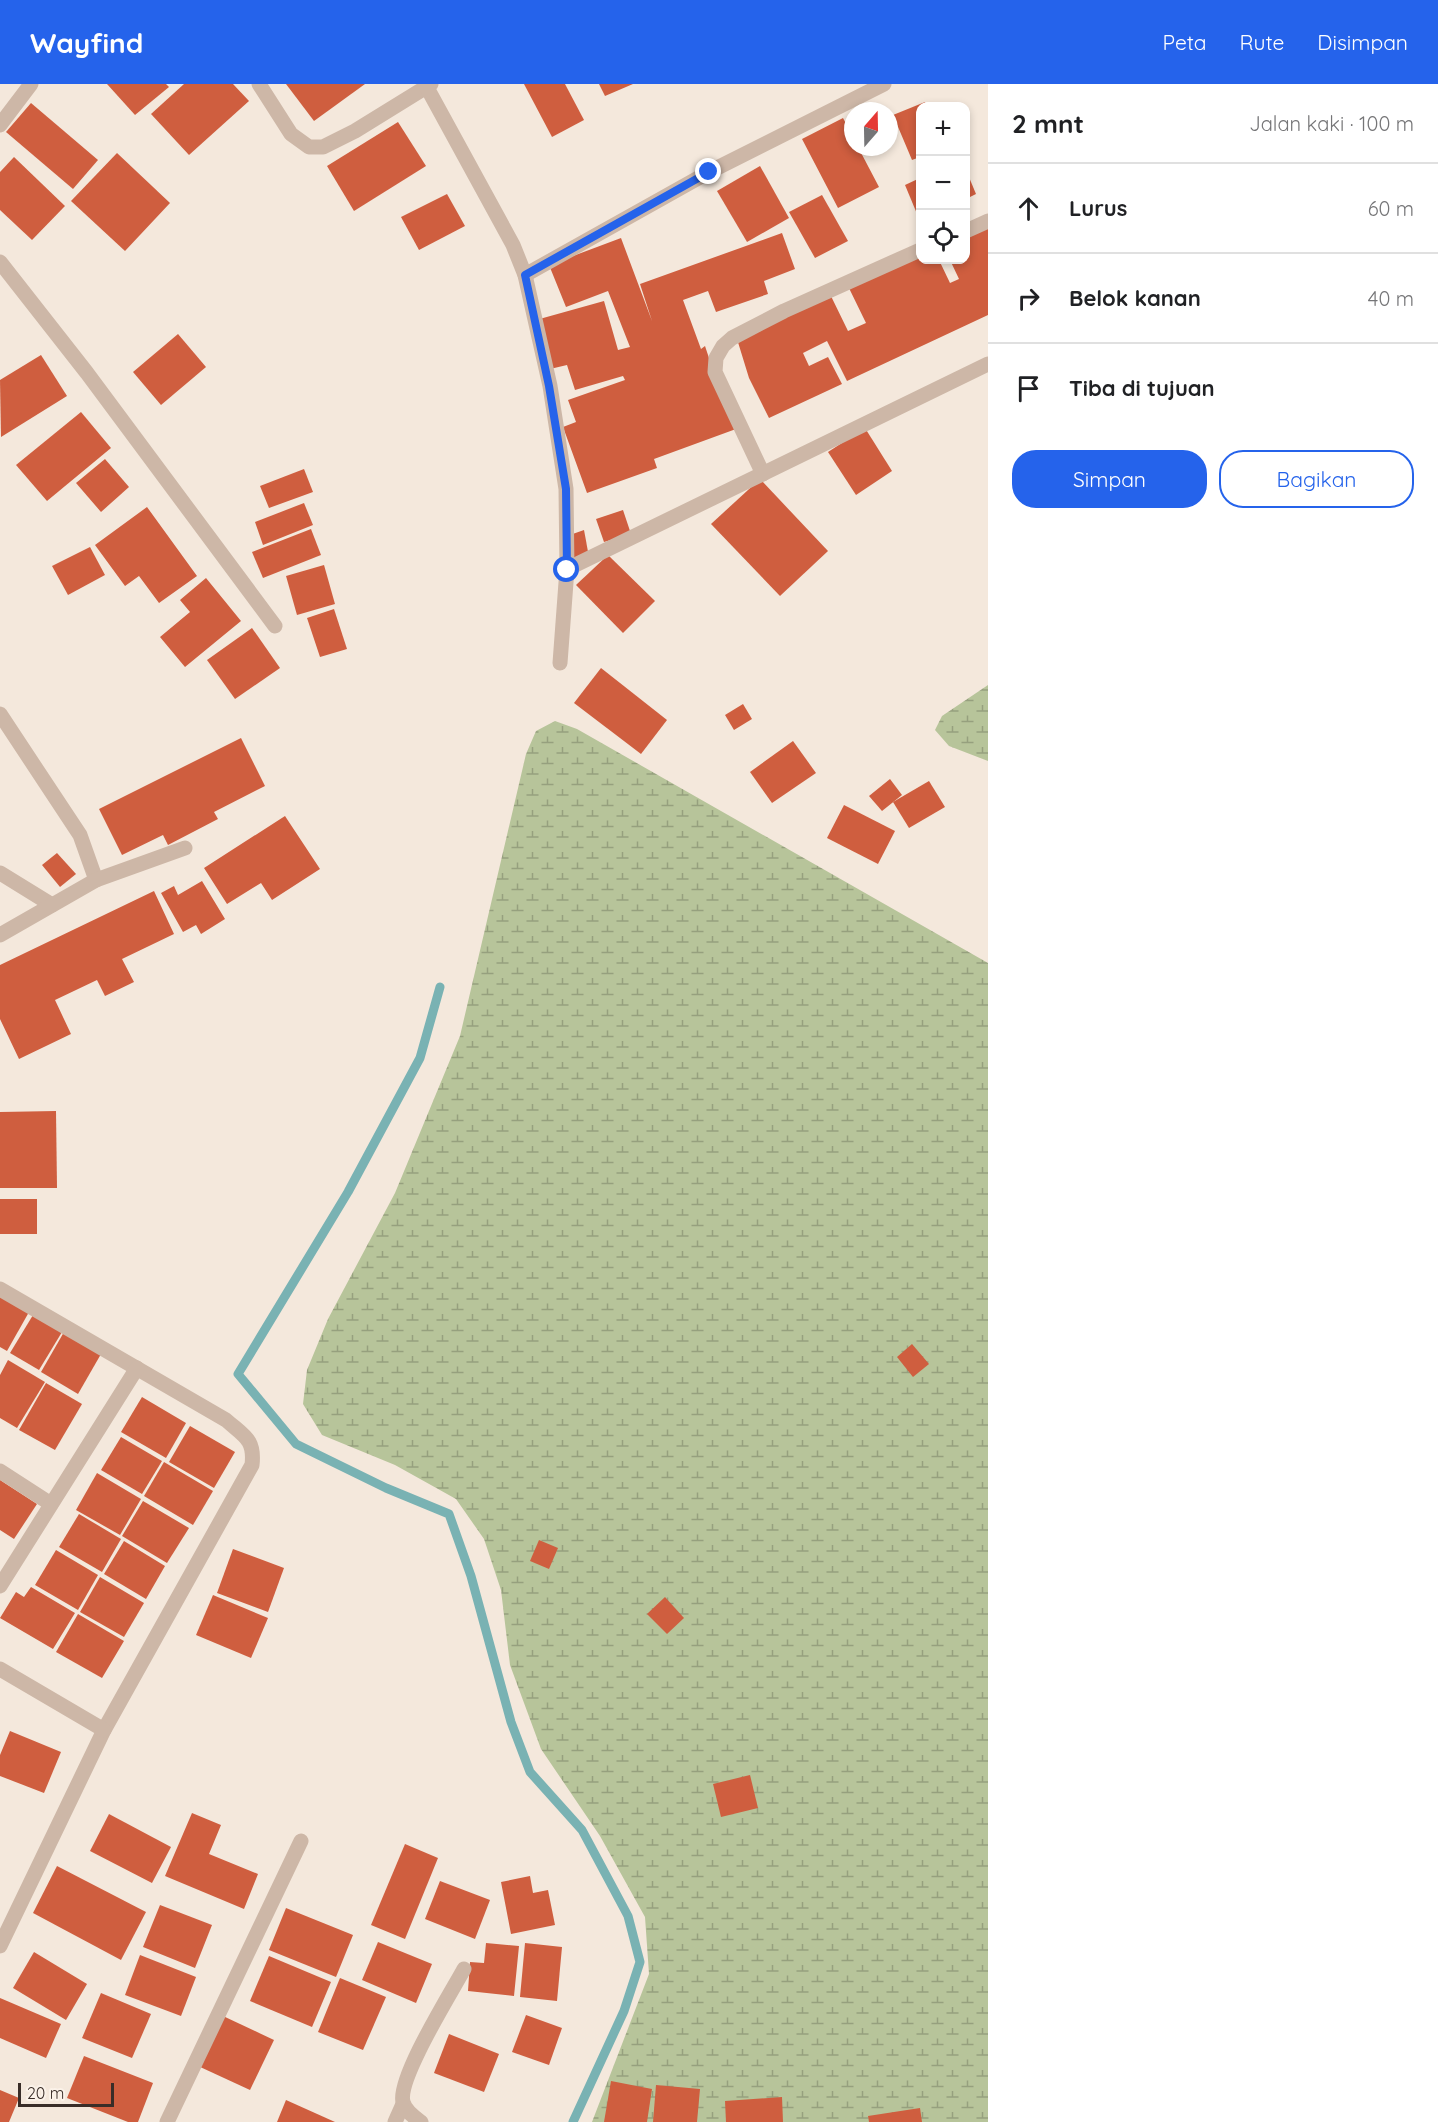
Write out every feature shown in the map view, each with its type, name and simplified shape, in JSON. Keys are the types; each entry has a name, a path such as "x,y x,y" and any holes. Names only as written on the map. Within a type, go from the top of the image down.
{"street":[{"path":"0,125 31,84"},
{"path":"259,84 291,134 309,147 323,147 355,131 427,85 513,245 525,275 549,386 566,489 567,570 560,663"},
{"path":"525,275 709,172 884,84"},
{"path":"970,229 988,221"},
{"path":"763,474 715,372 716,358 723,346 732,338 784,311 916,252"},
{"path":"0,262 87,373 275,626"},
{"path":"567,570 988,364"},
{"path":"0,714 81,834 96,880"},
{"path":"0,935 96,880 185,848"},
{"path":"0,873 52,905"},
{"path":"0,1289 226,1420 250,1440 254,1452 252,1466 104,1730 0,1946"},
{"path":"0,1586 137,1368"},
{"path":"0,1471 51,1504"},
{"path":"0,1669 104,1730"},
{"path":"167,2122 301,1842"},
{"path":"421,2122 410,2114 403,2104 402,2094 410,2068 464,1969"},
{"path":"395,2122 403,2104"}],"green space":[{"path":"988,685 988,761 949,746 935,730 942,716"},
{"path":"555,721 577,729 988,963 988,2122 592,2122 649,1974 645,1917 600,1836 541,1749 510,1665 501,1590 484,1539 456,1499 395,1465 322,1435 303,1404 307,1370 328,1319 395,1193 460,1036 526,754 536,731"}],"building":[{"path":"107,84 166,84 169,87 135,115"},
{"path":"184,84 233,84 249,101 189,155 151,114"},
{"path":"286,84 365,84 314,121"},
{"path":"524,84 565,84 584,120 552,137"},
{"path":"599,84 633,84 605,96"},
{"path":"31,103 98,160 73,189 6,132"},
{"path":"916,106 916,158 912,160 898,127 898,113"},
{"path":"843,118 844,156 863,156 879,187 838,208 802,139"},
{"path":"398,122 426,166 354,211 327,166"},
{"path":"117,153 170,203 125,251 71,201"},
{"path":"14,157 65,206 32,240 0,210 0,172"},
{"path":"760,166 789,218 747,242 717,191"},
{"path":"916,180 916,211 905,185"},
{"path":"970,180 976,194 970,197"},
{"path":"447,194 465,226 419,250 401,217"},
{"path":"822,195 848,241 815,258 789,212"},
{"path":"988,223 988,315 847,381 827,341 803,353 809,366 828,357 842,384 769,418 749,378 737,339 829,292 848,331 866,323 847,284 916,256 916,264 941,264 950,283 959,279 952,264 970,264 970,231"},
{"path":"782,233 795,269 764,281 768,294 716,312 708,291 683,300 701,349 705,346 736,429 654,459 657,468 587,493 563,427 576,422 568,400 625,380 623,376 575,390 567,365 550,369 536,320 604,301 618,350 630,347 608,291 566,307 549,265 621,238 652,321 640,284"},
{"path":"178,334 206,367 161,405 133,372"},
{"path":"41,355 67,396 1,437 0,380"},
{"path":"81,412 111,448 47,501 16,465"},
{"path":"865,428 892,471 856,495 828,452"},
{"path":"105,459 129,487 101,512 76,483"},
{"path":"304,469 313,492 269,508 260,486"},
{"path":"760,479 828,551 780,596 711,524"},
{"path":"304,503 313,525 263,545 255,522"},
{"path":"147,507 197,576 159,603 139,576 125,586 95,545"},
{"path":"623,510 631,534 604,542 596,519"},
{"path":"311,529 321,555 263,578 252,552"},
{"path":"584,530 589,557 570,564 567,536"},
{"path":"90,547 105,575 68,595 52,566"},
{"path":"608,555 655,601 623,633 576,585"},
{"path":"324,565 335,604 297,615 286,576"},
{"path":"206,578 241,621 185,667 160,637 190,612 180,600"},
{"path":"334,609 347,649 320,657 307,618"},
{"path":"252,628 280,668 235,699 207,660"},
{"path":"601,668 667,720 641,754 574,703"},
{"path":"743,704 752,719 734,730 725,715"},
{"path":"241,738 265,786 214,812 218,819 168,845 163,835 122,855 99,809"},
{"path":"793,741 816,773 772,803 750,772"},
{"path":"890,779 902,795 882,811 869,796"},
{"path":"929,781 945,807 909,828 893,802"},
{"path":"844,805 895,831 878,864 827,838"},
{"path":"285,816 320,869 272,900 261,883 227,904 204,868"},
{"path":"57,853 76,874 60,887 42,865"},
{"path":"202,881 225,919 201,934 196,925 183,932 161,893 174,886 178,895"},
{"path":"154,891 174,934 122,959 134,982 105,996 97,980 55,1000 71,1034 19,1059 0,1019 0,965"},
{"path":"56,1111 57,1188 0,1188 0,1112"},
{"path":"0,1199 37,1199 37,1234 0,1234"},
{"path":"0,1296 29,1312 7,1351 0,1347"},
{"path":"33,1315 62,1332 39,1370 10,1353"},
{"path":"64,1332 101,1354 78,1394 41,1372"},
{"path":"912,1344 929,1364 913,1377 897,1357"},
{"path":"8,1360 45,1382 17,1428 0,1418 0,1375"},
{"path":"46,1383 82,1404 55,1450 19,1430"},
{"path":"142,1397 186,1423 166,1458 121,1432"},
{"path":"190,1426 235,1452 214,1488 169,1462"},
{"path":"121,1437 162,1461 142,1494 101,1470"},
{"path":"164,1462 213,1491 193,1525 144,1496"},
{"path":"97,1473 141,1499 120,1535 76,1510"},
{"path":"0,1480 37,1504 14,1539 0,1530"},
{"path":"143,1501 189,1528 167,1563 122,1536"},
{"path":"79,1514 121,1539 102,1572 59,1547"},
{"path":"539,1540 558,1548 549,1569 530,1561"},
{"path":"124,1541 165,1566 146,1599 104,1574"},
{"path":"233,1549 284,1568 268,1612 217,1593"},
{"path":"56,1550 98,1575 78,1610 35,1585"},
{"path":"100,1577 144,1603 124,1637 80,1612"},
{"path":"31,1587 75,1613 53,1649 0,1618 16,1592 24,1597"},
{"path":"213,1595 268,1618 251,1658 196,1635"},
{"path":"665,1597 684,1618 667,1634 647,1614"},
{"path":"78,1614 124,1641 102,1678 56,1652"},
{"path":"10,1731 61,1752 44,1793 0,1776 0,1755"},
{"path":"750,1775 758,1808 721,1817 713,1784"},
{"path":"192,1813 221,1825 209,1854 258,1874 244,1909 165,1876"},
{"path":"109,1814 171,1847 152,1883 90,1851"},
{"path":"405,1844 438,1858 405,1939 371,1925"},
{"path":"57,1866 146,1912 121,1960 33,1913"},
{"path":"530,1876 533,1893 548,1890 555,1925 511,1934 501,1882"},
{"path":"440,1881 490,1900 475,1939 425,1919"},
{"path":"160,1905 212,1925 195,1968 143,1947"},
{"path":"286,1908 353,1935 336,1977 269,1950"},
{"path":"378,1942 432,1964 416,2003 362,1980"},
{"path":"486,1943 519,1946 514,1996 468,1991 470,1962 484,1963"},
{"path":"525,1943 562,1947 557,2001 520,1997"},
{"path":"34,1952 87,1984 66,2020 13,1988"},
{"path":"140,1955 196,1977 181,2016 125,1995"},
{"path":"269,1956 331,1982 312,2027 250,2001"},
{"path":"340,1978 386,1997 363,2050 318,2032"},
{"path":"101,1993 151,2014 132,2058 82,2038"},
{"path":"0,1998 61,2024 46,2058 0,2038"},
{"path":"526,2015 562,2028 549,2065 512,2052"},
{"path":"223,2016 274,2040 250,2090 198,2066"},
{"path":"449,2034 499,2054 484,2092 434,2073"},
{"path":"84,2056 153,2083 138,2122 128,2122 67,2098"},
{"path":"611,2081 652,2089 647,2122 604,2122"},
{"path":"656,2085 700,2089 697,2122 653,2122"},
{"path":"0,2090 19,2098 9,2122 0,2122"},
{"path":"782,2097 783,2122 726,2122 725,2101"},
{"path":"286,2100 335,2122 277,2122"},
{"path":"920,2108 922,2122 869,2122 868,2116"}],"waterway":[{"path":"440,987 420,1058 348,1192 238,1374 296,1444 386,1488 449,1514 471,1576 511,1722 530,1772 582,1830 628,1916 640,1962 624,2011 573,2122"}],"route":[{"path":"567,570 566,489 549,386 525,275 709,172"}]}
